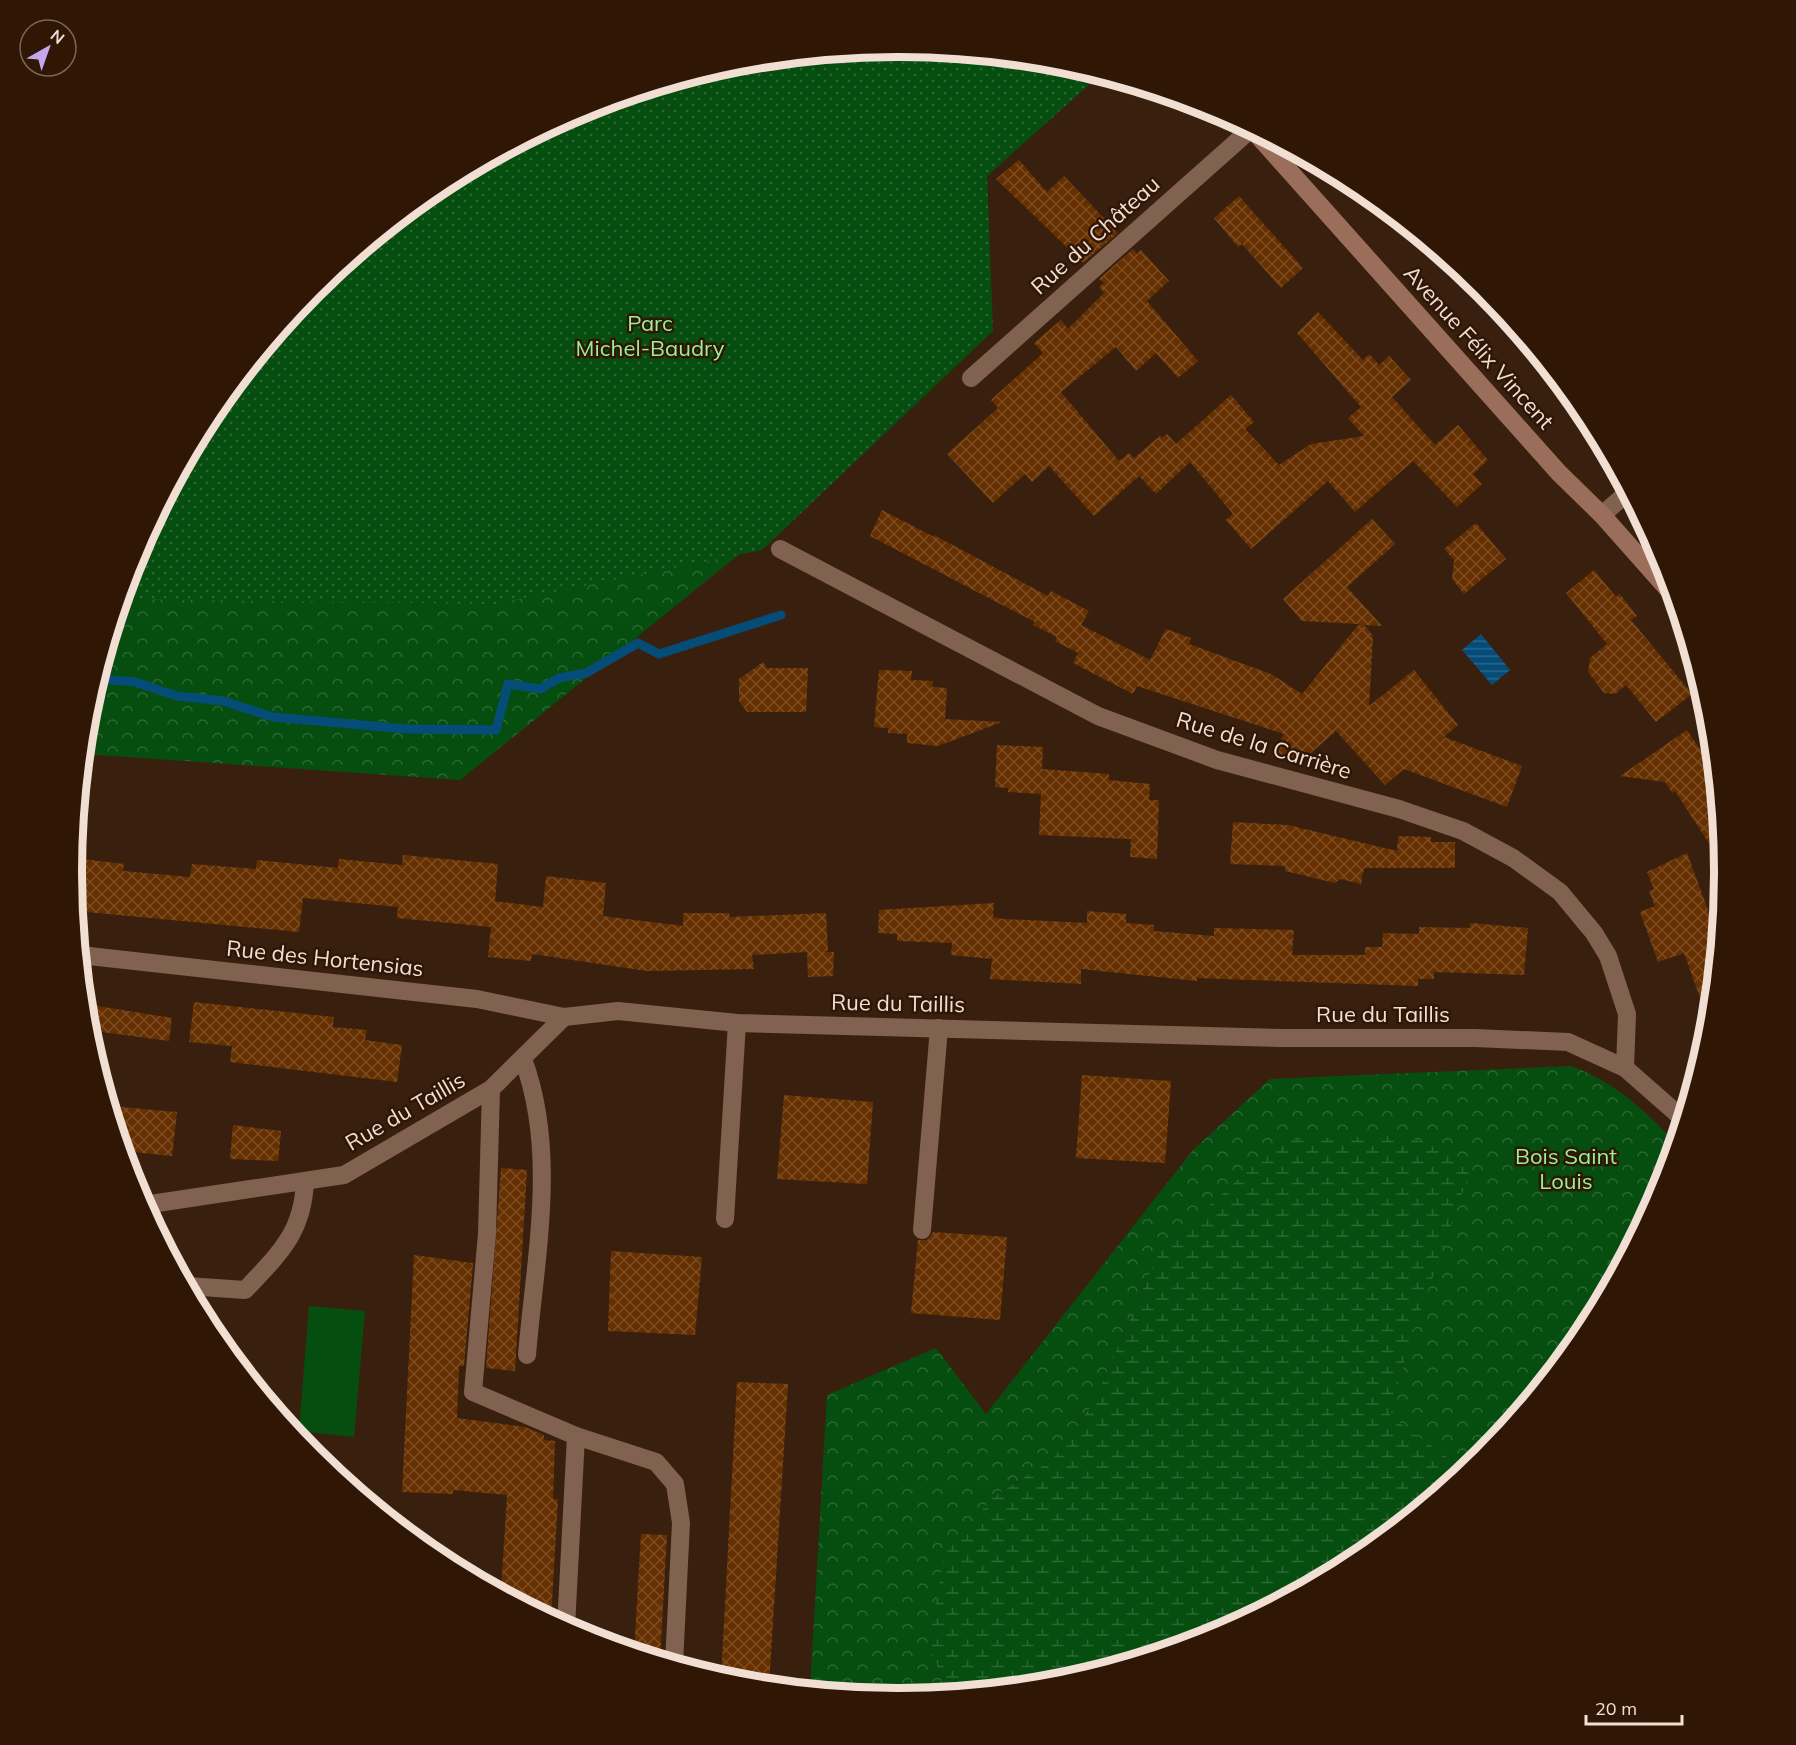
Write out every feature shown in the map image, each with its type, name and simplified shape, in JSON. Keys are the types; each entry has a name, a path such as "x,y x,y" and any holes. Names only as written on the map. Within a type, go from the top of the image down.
{"street":[{"name":"Rue du Château","path":"971,378 1245,135"},
{"name":"Avenue Félix Vincent","path":"1264,144 1559,473 1602,515 1658,578"},
{"path":"1602,515 1621,498"},
{"name":"Rue de la Carrière","path":"780,549 1098,716 1217,760 1399,809 1463,831 1513,858 1560,892 1594,933 1608,956 1627,1014 1625,1068"},
{"name":"Rue des Hortensias","path":"87,957 477,999 564,1017"},
{"name":"Rue du Taillis","path":"153,1204 344,1175 491,1089 564,1017 618,1011 737,1023 1281,1038 1475,1038 1568,1042 1625,1068 1677,1113"},
{"path":"725,1219 737,1023"},
{"path":"922,1230 939,1028"},
{"path":"523,1059 533,1086 543,1161 526,1355"},
{"path":"491,1089 487,1234 473,1392 576,1436 656,1462 675,1484 681,1523 674,1656"},
{"path":"196,1287 245,1290 289,1243 304,1202 305,1180"},
{"path":"567,1617 576,1436"}],"green space":[{"name":"Parc Michel-Baudry","path":"898,57 951,59 1004,64 1093,81 987,176 993,331 762,550 495,604 130,599 167,512 192,465 220,419 285,335 360,259 445,194 490,166 537,141 636,100 739,73 792,64"},
{"path":"1043,71 1050,72 961,171 752,544 460,780 91,754 110,661 145,560 167,512 220,419 251,376 285,335 348,271 382,432"},
{"name":"Bois Saint Louis","path":"1571,1066 1601,1080 1628,1098 1669,1136 1629,1233 1576,1326 1511,1410 1458,1465 1390,1416 1409,1344 1159,1252 1094,1402 1052,1460 993,1497 929,1641 944,1686 898,1688 810,1683 827,1395 936,1348 986,1414 1193,1150 1270,1079"},
{"path":"1404,1135 1473,1163 1409,1344 1390,1416 1458,1465 1436,1486 1351,1551 1259,1604 1210,1626 1160,1645 1057,1672 1004,1681 944,1686 929,1641 944,1555 993,1497 1052,1460 1094,1402 1159,1252 1281,1140"},
{"path":"309,1306 365,1311 354,1437 305,1432 299,1426"}],"water":[{"path":"1481,634 1510,670 1492,685 1462,650"}],"building":[{"path":"1019,160 1047,192 1064,176 1118,233 1083,263 996,179"},
{"path":"1239,196 1303,268 1281,288 1242,244 1238,247 1214,218"},
{"path":"1133,249 1137,254 1141,250 1169,281 1147,301 1198,361 1178,378 1156,353 1136,371 1116,347 1061,392 1119,461 1129,453 1134,458 1160,436 1162,438 1167,434 1176,444 1231,395 1254,422 1245,429 1279,465 1311,444 1364,436 1348,418 1361,407 1297,333 1318,312 1363,360 1369,354 1379,365 1389,356 1411,380 1392,397 1435,445 1458,425 1488,460 1473,474 1482,484 1457,507 1413,461 1355,512 1328,481 1251,549 1226,520 1233,514 1190,462 1156,494 1139,476 1094,516 1049,466 1032,482 1025,474 993,503 947,454 998,408 991,400 1043,353 1034,343 1061,320 1068,329 1104,293 1099,287 1104,283 1099,279"},
{"path":"882,510 1048,596 1051,591 1089,611 1081,625 1150,660 1166,629 1191,638 1189,644 1271,674 1302,694 1359,624 1302,621 1283,599 1372,519 1395,544 1347,587 1382,626 1364,625 1373,636 1369,706 1414,670 1458,725 1444,737 1522,766 1507,807 1404,769 1385,785 1336,731 1297,765 1272,756 1284,734 1137,686 1133,694 1073,663 1078,653 1055,641 1057,637 1033,625 1035,622 870,536"},
{"path":"1476,523 1506,559 1464,594 1452,579 1454,560 1444,549"},
{"path":"1594,570 1616,597 1620,594 1637,616 1631,620 1692,694 1656,722 1626,685 1615,694 1604,693 1588,672 1590,658 1607,644 1566,593"},
{"path":"763,662 767,668 808,668 806,712 747,712 739,701 739,679"},
{"path":"879,670 912,671 911,680 933,681 932,687 947,688 945,719 1002,722 938,746 907,743 907,734 888,733 888,728 874,727"},
{"path":"1687,730 1706,757 1713,850 1675,791 1672,793 1665,782 1620,776"},
{"path":"997,745 1043,747 1042,769 1109,774 1109,780 1150,784 1149,800 1159,800 1157,859 1130,857 1131,839 1039,835 1041,794 1008,792 1008,788 995,787"},
{"path":"1233,822 1288,825 1397,851 1398,836 1431,837 1431,842 1455,842 1455,868 1364,868 1361,884 1340,879 1335,883 1285,871 1285,866 1230,864"},
{"path":"1687,853 1712,921 1703,1005 1684,953 1658,962 1640,912 1655,906 1649,891 1654,889 1647,872"},
{"path":"403,855 498,864 495,901 543,907 546,876 606,883 603,916 683,926 683,913 729,913 730,917 826,913 828,951 822,952 834,952 833,976 808,977 807,952 752,955 754,969 647,971 532,954 531,961 488,957 491,927 397,918 398,907 303,898 299,932 83,912 82,859 124,864 123,871 190,877 192,864 256,869 257,860 338,868 339,859 402,865"},
{"path":"994,903 993,917 1003,919 1087,923 1087,911 1126,914 1126,923 1154,925 1154,931 1214,936 1214,928 1294,930 1292,955 1365,955 1365,947 1382,947 1383,933 1419,934 1419,927 1470,928 1470,923 1528,928 1524,975 1434,972 1434,979 1418,979 1418,986 1197,978 1197,981 1081,969 1081,984 990,979 992,959 951,955 952,943 897,941 897,934 878,933 879,910"},
{"path":"194,1002 334,1017 333,1027 367,1030 365,1040 402,1045 397,1082 230,1062 232,1046 189,1042"},
{"path":"93,1005 172,1018 169,1041 98,1031"},
{"path":"1082,1075 1171,1081 1165,1163 1076,1158"},
{"path":"784,1095 873,1102 867,1184 777,1179"},
{"path":"117,1107 177,1112 172,1156 132,1152"},
{"path":"233,1125 281,1131 278,1161 230,1159"},
{"path":"501,1168 527,1170 515,1371 486,1368"},
{"path":"933,1232 1007,1237 1000,1320 911,1313 918,1240 927,1240"},
{"path":"611,1251 702,1257 695,1335 608,1331"},
{"path":"414,1255 473,1263 464,1366 459,1366 457,1418 525,1427 544,1435 544,1440 555,1441 553,1499 558,1499 551,1611 501,1585 507,1495 453,1490 453,1494 402,1492"},
{"path":"737,1382 788,1384 770,1677 722,1668"},
{"path":"641,1534 667,1535 660,1652 634,1644"}],"waterway":[{"path":"106,680 135,682 177,696 223,701 273,717 407,729 496,730 508,684 540,689 559,678 586,673 638,643 659,654 781,615"}]}
